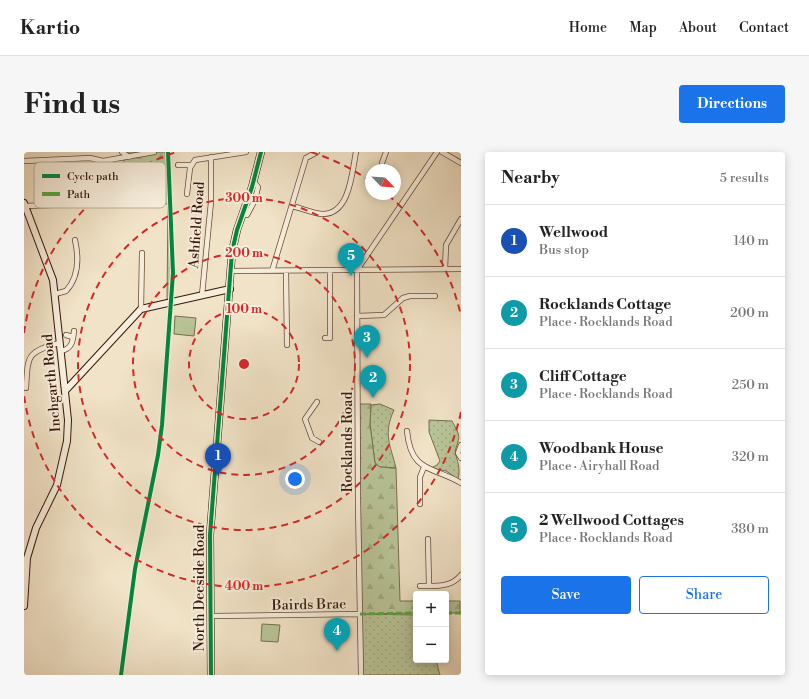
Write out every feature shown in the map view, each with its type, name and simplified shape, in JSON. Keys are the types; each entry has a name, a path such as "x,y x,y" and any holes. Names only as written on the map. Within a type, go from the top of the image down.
{"main road":[{"name":"North Deeside Road","path":"211,675 209,565 210,535 230,289 230,272 234,240 254,182 260,152"}],"street":[{"path":"122,152 129,157"},
{"path":"24,161 90,158 98,161 154,152"},
{"path":"187,194 191,165 195,160 246,152"},
{"path":"272,271 306,158 317,152"},
{"path":"292,206 320,214 334,211 340,207 346,197 356,152"},
{"path":"382,163 386,152"},
{"path":"357,270 437,152"},
{"path":"442,152 461,163"},
{"name":"Ashfield Road","path":"202,295 211,202 211,157"},
{"path":"178,166 191,165"},
{"path":"24,205 34,205"},
{"name":"Inchgarth Road","path":"24,205 49,268 55,294 68,420 67,441 61,470 53,497 36,528 27,558 24,606"},
{"path":"445,269 446,245 461,219"},
{"path":"55,294 66,291 73,281 78,264 75,240"},
{"path":"71,249 77,248"},
{"path":"141,309 142,253"},
{"path":"230,272 461,269"},
{"path":"325,338 330,338 330,270"},
{"name":"Rocklands Road","path":"357,270 361,675"},
{"path":"286,271 287,345"},
{"path":"65,391 141,309 175,300 230,289"},
{"path":"357,316 384,315 403,298 410,296 435,296"},
{"path":"61,351 70,348 74,337 74,330"},
{"path":"66,335 74,337"},
{"path":"26,388 28,366 31,356 37,350 59,343"},
{"path":"317,402 305,419 312,438 319,442"},
{"path":"407,431 410,449 416,460 424,468 445,474 461,483"},
{"path":"461,445 458,450 461,458"},
{"path":"420,504 420,477 424,468"},
{"path":"428,539 429,586"},
{"path":"428,549 436,549"},
{"path":"420,586 449,584 457,580 461,575"},
{"name":"Bairds Brae","path":"211,616 360,614"}],"green space":[{"path":"124,152 167,152 173,273 171,300 167,300 168,204 166,204 166,162 124,162"},
{"path":"175,316 196,318 194,336 174,334"},
{"path":"358,404 371,404 370,424 375,463 380,467 396,468 400,601 413,601 413,613 360,614"},
{"path":"380,404 394,410 388,433 396,468 380,467 375,463 370,424 371,405"},
{"path":"429,420 452,421 457,430 459,439 455,451 459,468 458,479 446,471 431,468 437,465 440,461 429,432"},
{"path":"449,601 460,601 460,613 449,613"},
{"path":"360,614 413,615 413,663 437,663 440,675 361,675"},
{"path":"262,624 280,625 278,642 261,641"}],"marked path":[{"path":"360,614 413,613"},
{"path":"449,613 461,613"}],"cycle path":[{"path":"121,675 135,569 158,455 162,425 173,273 168,152"},
{"path":"211,675 210,535 232,252 237,230 252,187 261,152"}],"place":[{"name":"2 Wellwood Cottages","path":"351,276"},
{"name":"Cliff Cottage","path":"367,358"},
{"name":"Rocklands Cottage","path":"373,398"},
{"name":"Wellwood","path":"218,476"},
{"name":"Woodbank House","path":"337,651"}]}
